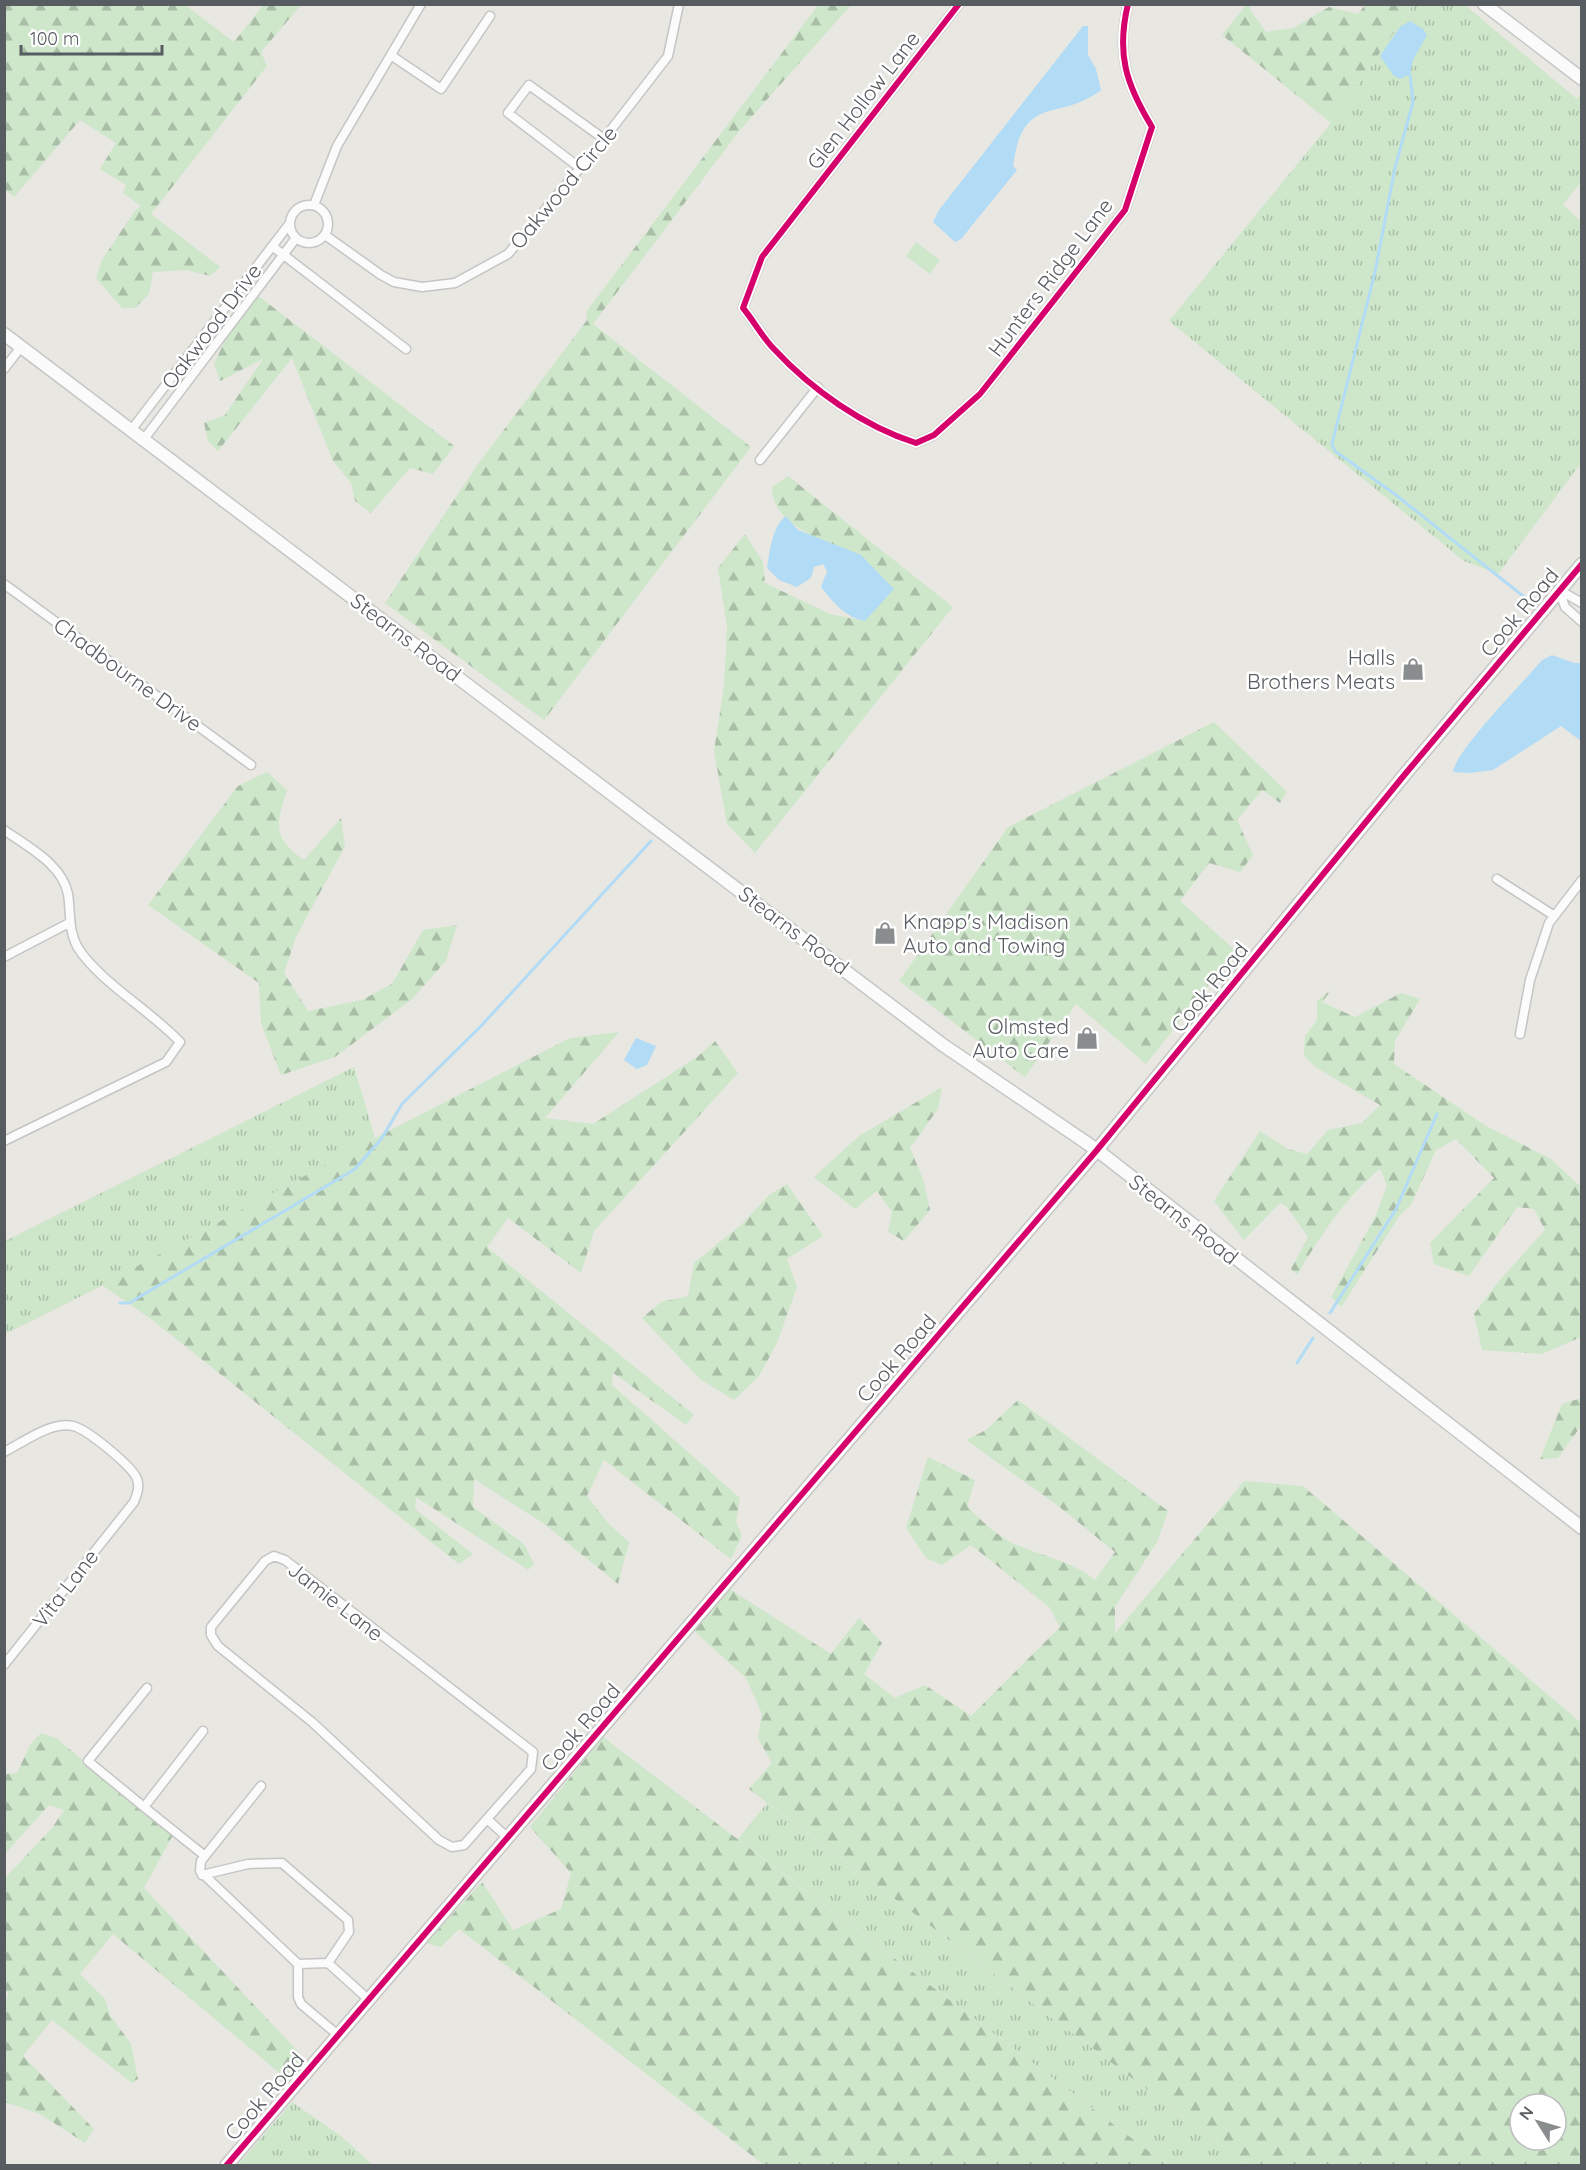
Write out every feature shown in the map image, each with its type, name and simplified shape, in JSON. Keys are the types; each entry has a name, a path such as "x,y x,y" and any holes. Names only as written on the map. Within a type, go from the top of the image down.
{"street":[{"path":"314,205 337,146 421,4"},
{"name":"Oakwood Circle","path":"325,235 372,270 394,282 422,287 455,283 508,254 604,139 668,56 680,4"},
{"name":"Glen Hollow Lane","path":"818,387 773,349 743,308 762,257 959,4"},
{"name":"Hunters Ridge Lane","path":"818,387 859,419 916,443 934,435 980,394 1125,210 1152,127 1124,69 1121,32 1128,4"},
{"path":"1484,4 1581,79"},
{"path":"392,56 441,89 490,16"},
{"path":"580,168 508,113 529,85 604,139"},
{"path":"314,205 325,212 328,218 325,235 313,243 296,238 290,223 296,209 314,205"},
{"name":"Oakwood Drive","path":"132,429 290,223"},
{"name":"Oakwood Drive","path":"144,439 296,238"},
{"path":"272,246 406,349"},
{"name":"Stearns Road","path":"4,334 943,1045 1097,1149 1581,1528"},
{"path":"4,369 21,347"},
{"path":"760,460 818,387"},
{"name":"Cook Road","path":"226,2166 1097,1149 1581,564"},
{"name":"Chadbourne Drive","path":"4,584 251,765"},
{"path":"1558,590 1581,603"},
{"path":"1558,590 1565,607 1581,622"},
{"path":"4,830 58,870 68,893 69,923 78,947 95,968 180,1042 166,1062 4,1141"},
{"path":"1497,879 1553,915"},
{"path":"1520,1034 1530,980 1553,915 1581,880"},
{"path":"4,957 69,923"},
{"name":"Vita Lane","path":"4,1452 51,1428 73,1426 91,1435 137,1478 138,1491 126,1511 4,1665"},
{"name":"Jamie Lane","path":"274,1556 285,1560 534,1752 531,1769 488,1820 464,1845 446,1845 312,1722 218,1646 211,1635 211,1627 265,1561 274,1556"},
{"path":"147,1688 88,1761 205,1856"},
{"path":"144,1807 203,1731"},
{"path":"261,1786 205,1856 200,1866 202,1875 298,1964 328,1963 368,2000"},
{"path":"488,1820 507,1837"},
{"path":"202,1875 248,1864 282,1863 348,1920 350,1932 328,1963"},
{"path":"298,1964 298,1996 301,2004 338,2035"}],"green space":[{"path":"819,4 851,5 740,130 593,324 751,447 544,720 385,603 478,464 587,320 586,312"},
{"path":"4,5 185,5 234,42 263,5 301,5 261,52 267,66 151,214 220,267 210,276 187,270 153,272 149,294 135,308 122,308 96,278 102,260 134,212 141,206 123,193 126,185 100,169 116,143 80,120 14,197 5,189"},
{"path":"1246,5 1249,5 1266,32 1293,28 1329,7 1358,14 1365,5 1413,5 1331,123 1222,35"},
{"path":"1413,5 1465,5 1577,99 1581,93 1581,182 1563,205 1581,221 1581,463 1498,574 1464,561 1169,321 1331,123"},
{"path":"916,242 940,260 930,274 906,256"},
{"path":"257,295 454,446 433,474 410,468 371,513 355,501 351,483 333,461 292,358 218,451 208,441 204,423 225,415 263,359 220,381 214,364 228,334"},
{"path":"788,476 953,607 755,853 727,824 714,751 724,686 727,627 718,568 745,534 763,562 765,583 830,614 865,621 861,555 805,532 782,513 775,501 772,487"},
{"path":"1214,722 1287,792 1280,803 1262,790 1237,820 1253,855 1240,872 1209,863 1180,901 1236,951 1146,1064 1076,1004 1025,1077 899,981 1008,827"},
{"path":"267,772 287,790 279,830 286,844 304,860 341,818 345,846 296,937 284,973 308,1011 362,1000 392,984 423,930 457,925 446,961 412,999 335,1057 281,1075 261,1023 259,983 148,905 238,786"},
{"path":"1332,989 1322,1002 1355,1017 1401,993 1420,999 1395,1041 1394,1064 1486,1126 1551,1159 1581,1187 1581,1337 1542,1354 1482,1350 1474,1314 1498,1282 1545,1230 1534,1209 1517,1207 1469,1276 1434,1264 1430,1243 1494,1178 1456,1139 1436,1150 1411,1205 1400,1215 1341,1307 1331,1297 1375,1217 1387,1186 1380,1169 1344,1205 1297,1275 1291,1269 1308,1237 1286,1206 1280,1203 1244,1240 1214,1201 1260,1131 1288,1149 1307,1154 1328,1130 1362,1123 1380,1105 1315,1067 1304,1055 1305,1036 1317,1020 1317,1001"},
{"path":"619,1032 545,1118 593,1124 697,1057 715,1041 738,1073 594,1231 581,1273 508,1218 487,1247 694,1415 686,1425 613,1373 612,1385 740,1498 736,1521 742,1536 731,1559 604,1460 587,1496 608,1523 629,1542 618,1584 543,1523 474,1479 473,1507 524,1544 534,1564 528,1570 416,1497 415,1509 473,1554 459,1564 151,1319 102,1285 375,1138 570,1038"},
{"path":"354,1067 375,1138 184,1245 5,1334 5,1241"},
{"path":"942,1087 938,1109 910,1148 923,1179 930,1210 904,1241 888,1232 892,1212 877,1191 855,1209 814,1177 859,1136"},
{"path":"787,1184 823,1236 787,1259 797,1287 777,1343 759,1376 734,1400 700,1379 642,1318 661,1302 688,1296 694,1263 742,1224 769,1195"},
{"path":"1581,1398 1581,1426 1558,1458 1540,1459 1562,1404"},
{"path":"1018,1400 1168,1511 1157,1542 1115,1607 1115,1633 1244,1481 1303,1486 1581,1723 1581,2165 1247,2165 749,1789 772,1763 758,1738 762,1714 746,1678 693,1630 728,1588 831,1654 859,1618 882,1643 864,1674 895,1698 925,1685 971,1716 1060,1627 1049,1607 971,1545 942,1565 926,1558 906,1528 928,1457 975,1480 967,1506 989,1527 1014,1544 1066,1563 1095,1580 1115,1552 1057,1505 966,1440 986,1430"},
{"path":"41,1733 56,1738 173,1835 144,1888 305,2059 288,2080 113,1934 80,1974 105,1999 110,2015 131,2044 138,2079 132,2083 52,2020 23,2056 94,2129 85,2143 40,2114 5,2102 4,2007 9,1992 4,1991 5,1878 52,1828 64,1810 49,1805 5,1854 5,1777 7,1774 17,1773 30,1745"},
{"path":"603,1737 1167,2165 764,2165 459,1929 441,1947 426,1943 482,1882 513,1930 561,1909 571,1873 530,1827"},
{"path":"767,1803 1247,2165 1167,2165 738,1839"},
{"path":"292,2102 342,2137 373,2165 238,2165"}],"water":[{"path":"1410,21 1423,29 1427,35 1413,60 1410,74 1400,79 1394,76 1380,56 1400,27"},
{"path":"1083,26 1088,26 1088,55 1096,69 1101,90 1085,100 1034,118 1025,128 1018,143 1013,166 1017,170 961,239 955,242 933,222 939,210"},
{"path":"786,516 798,530 861,555 894,589 865,621 846,613 821,587 827,571 823,564 814,567 811,578 797,587 779,580 767,568 775,533 781,520"},
{"path":"1552,655 1574,663 1581,663 1581,741 1561,726 1493,770 1470,773 1453,772 1466,748 1492,716 1542,660"},
{"path":"636,1038 656,1046 647,1065 637,1069 624,1060"}],"waterway":[{"path":"1410,74 1413,102 1395,168 1375,272 1332,444 1335,451 1396,495 1528,600"},
{"path":"120,1303 129,1303 355,1169 382,1138 402,1104 481,1026 651,841"},
{"path":"1330,1313 1396,1209 1437,1114"},
{"path":"1297,1363 1313,1338"}],"cycle path":[{"path":"959,4 762,257 743,308 774,349 805,379 858,417 916,443 934,435 980,394 1125,210 1152,127 1130,82 1123,54 1128,4"},
{"path":"226,2166 1097,1150 1406,773 1582,564"}],"place":[{"name":"Halls Brothers Meats","path":"1413,669"},
{"name":"Knapp's Madison Auto and Towing","path":"885,933"},
{"name":"Olmsted Auto Care","path":"1087,1038"}]}
